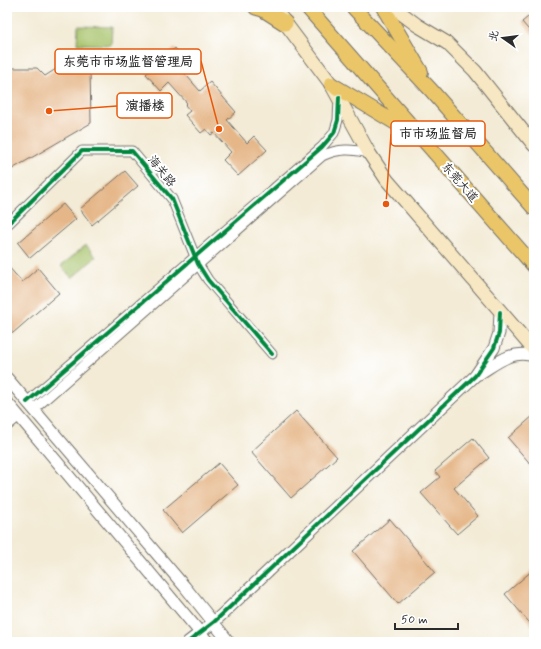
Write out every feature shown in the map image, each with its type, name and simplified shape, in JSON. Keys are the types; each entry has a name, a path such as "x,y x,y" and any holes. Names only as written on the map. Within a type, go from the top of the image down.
{"highway":[{"path":"256,7 286,23"}],"main road":[{"path":"272,7 286,23 331,84 369,153 387,180 534,350"},
{"name":"东莞大道","path":"307,7 534,266"},
{"path":"353,7 431,90 534,208"},
{"path":"383,7 431,90"},
{"path":"393,7 416,26 447,43 475,71 534,145"},
{"path":"331,84 421,137"}],"street":[{"path":"197,260 334,133 338,120 339,97"},
{"path":"30,405 197,260 322,156 332,151 342,149 369,153"},
{"name":"海关路","path":"7,225 82,151 132,151 172,199 197,260 208,280 272,354"},
{"path":"188,642 214,622 475,376 494,348 499,333 500,312"},
{"path":"475,376 506,358 519,354 534,356"},
{"path":"7,378 214,622 229,642"},
{"path":"7,402 208,642"},
{"path":"7,426 18,417"}],"green space":[{"path":"78,26 112,27 111,45 77,44"},
{"path":"86,245 96,257 72,278 61,266"}],"building":[{"path":"534,12 534,36 522,22"},
{"path":"175,48 187,62 180,68 200,91 210,82 236,112 227,120 247,143 254,136 267,150 238,176 223,160 231,152 214,133 211,135 206,129 201,133 185,115 190,111 185,105 187,103 169,83 161,91 146,74"},
{"path":"7,68 37,68 45,76 56,69 90,69 91,123 7,172"},
{"path":"125,171 138,186 92,225 80,209"},
{"path":"63,204 76,219 30,258 18,243"},
{"path":"7,265 22,282 38,268 59,293 13,333 7,326"},
{"path":"296,411 337,457 291,498 251,452"},
{"path":"534,415 534,468 508,438"},
{"path":"473,438 489,458 454,488 478,516 457,534 421,493 440,477 435,471"},
{"path":"219,463 238,485 182,533 163,510"},
{"path":"390,519 435,572 398,604 353,551"},
{"path":"534,569 534,628 505,594"}],"cycle path":[{"path":"27,402 322,147 334,133 338,120 339,97"},
{"path":"7,225 82,151 132,151 172,199 198,264 208,280 272,354"},
{"path":"188,642 214,622 475,376 494,348 499,333 500,312"}],"place":[{"name":"演播楼","path":"49,111"},
{"name":"东莞市市场监督管理局","path":"219,129"},
{"name":"市市场监督局","path":"386,204"}]}
